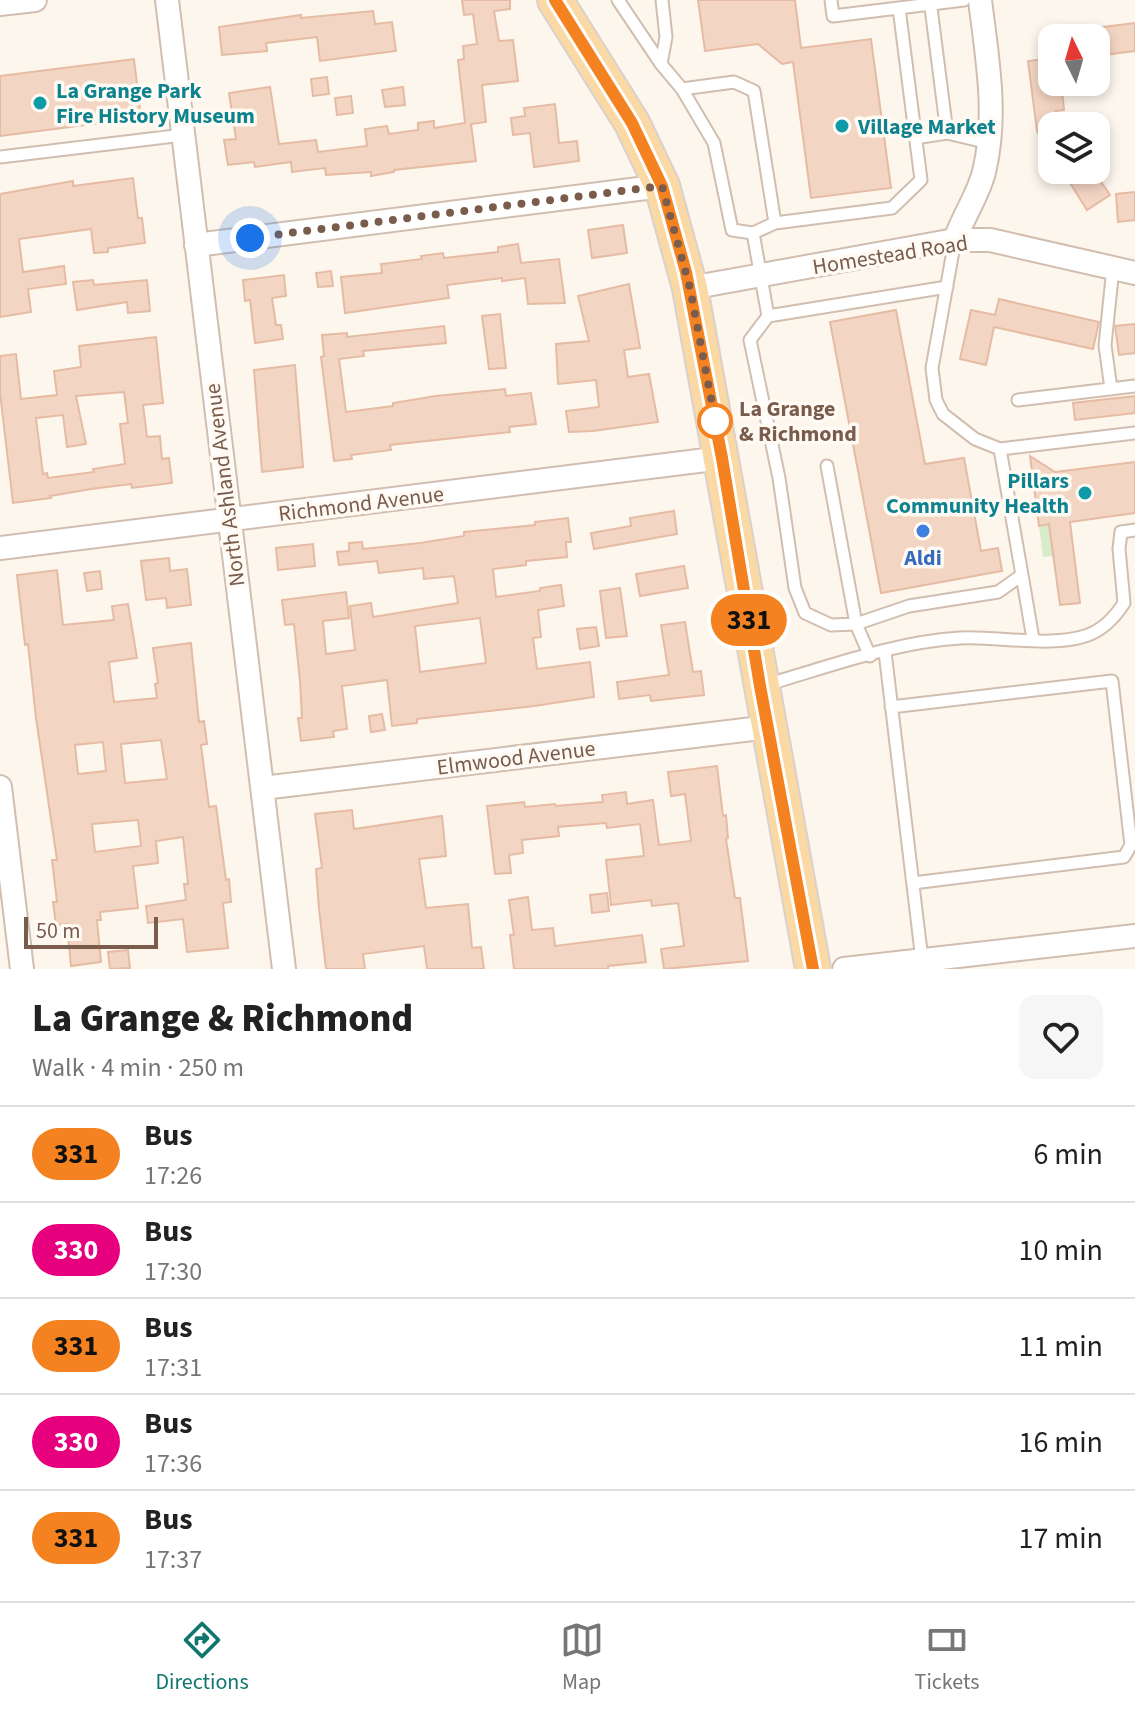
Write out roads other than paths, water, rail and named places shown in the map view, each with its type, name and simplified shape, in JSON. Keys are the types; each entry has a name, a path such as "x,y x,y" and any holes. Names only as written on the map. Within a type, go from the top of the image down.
{"main road":[{"path":"555,0 632,123 659,179 690,288 813,969"}],"street":[{"path":"0,4 35,0"},
{"name":"North Ashland Avenue","path":"167,0 284,969"},
{"path":"955,240 978,190 989,143 992,107 980,0"},
{"path":"196,245 659,179"},
{"name":"Homestead Road","path":"690,288 955,240 990,240 1124,270"},
{"name":"Richmond Avenue","path":"0,548 722,458"},
{"name":"Elmwood Avenue","path":"263,788 769,727"},
{"path":"0,787 22,969"},
{"path":"844,969 1135,936"}],"lane":[{"path":"618,0 661,64 682,89 714,143 732,230 753,233 775,223 892,208 921,180 899,8"},
{"path":"661,64 666,37 662,0"},
{"path":"831,0 833,16 882,5 899,8 964,0"},
{"path":"930,2 947,133"},
{"path":"682,89 734,82 754,91 775,223"},
{"path":"915,138 947,133 989,143"},
{"path":"0,157 183,135"},
{"path":"753,233 768,316"},
{"path":"955,240 932,368 936,400 943,414 975,439 1000,449 1135,433"},
{"path":"1111,389 1105,345 1124,270"},
{"path":"947,287 768,316 750,340 779,478 795,588 805,613 831,625 856,624 909,606 998,592 1022,575"},
{"path":"1018,400 1135,386"},
{"path":"1000,449 1033,639"},
{"path":"827,466 856,624 870,656"},
{"path":"760,686 916,643 960,638 1033,639 1088,635 1112,621 1124,603 1119,549 1121,532 1135,530"},
{"path":"885,652 922,960"},
{"path":"891,707 1112,681 1131,845 1124,857 913,883"}],"place":[{"name":"La Grange Park Fire History Museum","path":"40,103"},
{"name":"Village Market","path":"842,126"},
{"name":"La Grange & Richmond","path":"715,421"},
{"name":"Pillars Community Health","path":"1085,493"},
{"name":"Aldi","path":"923,531"}]}
